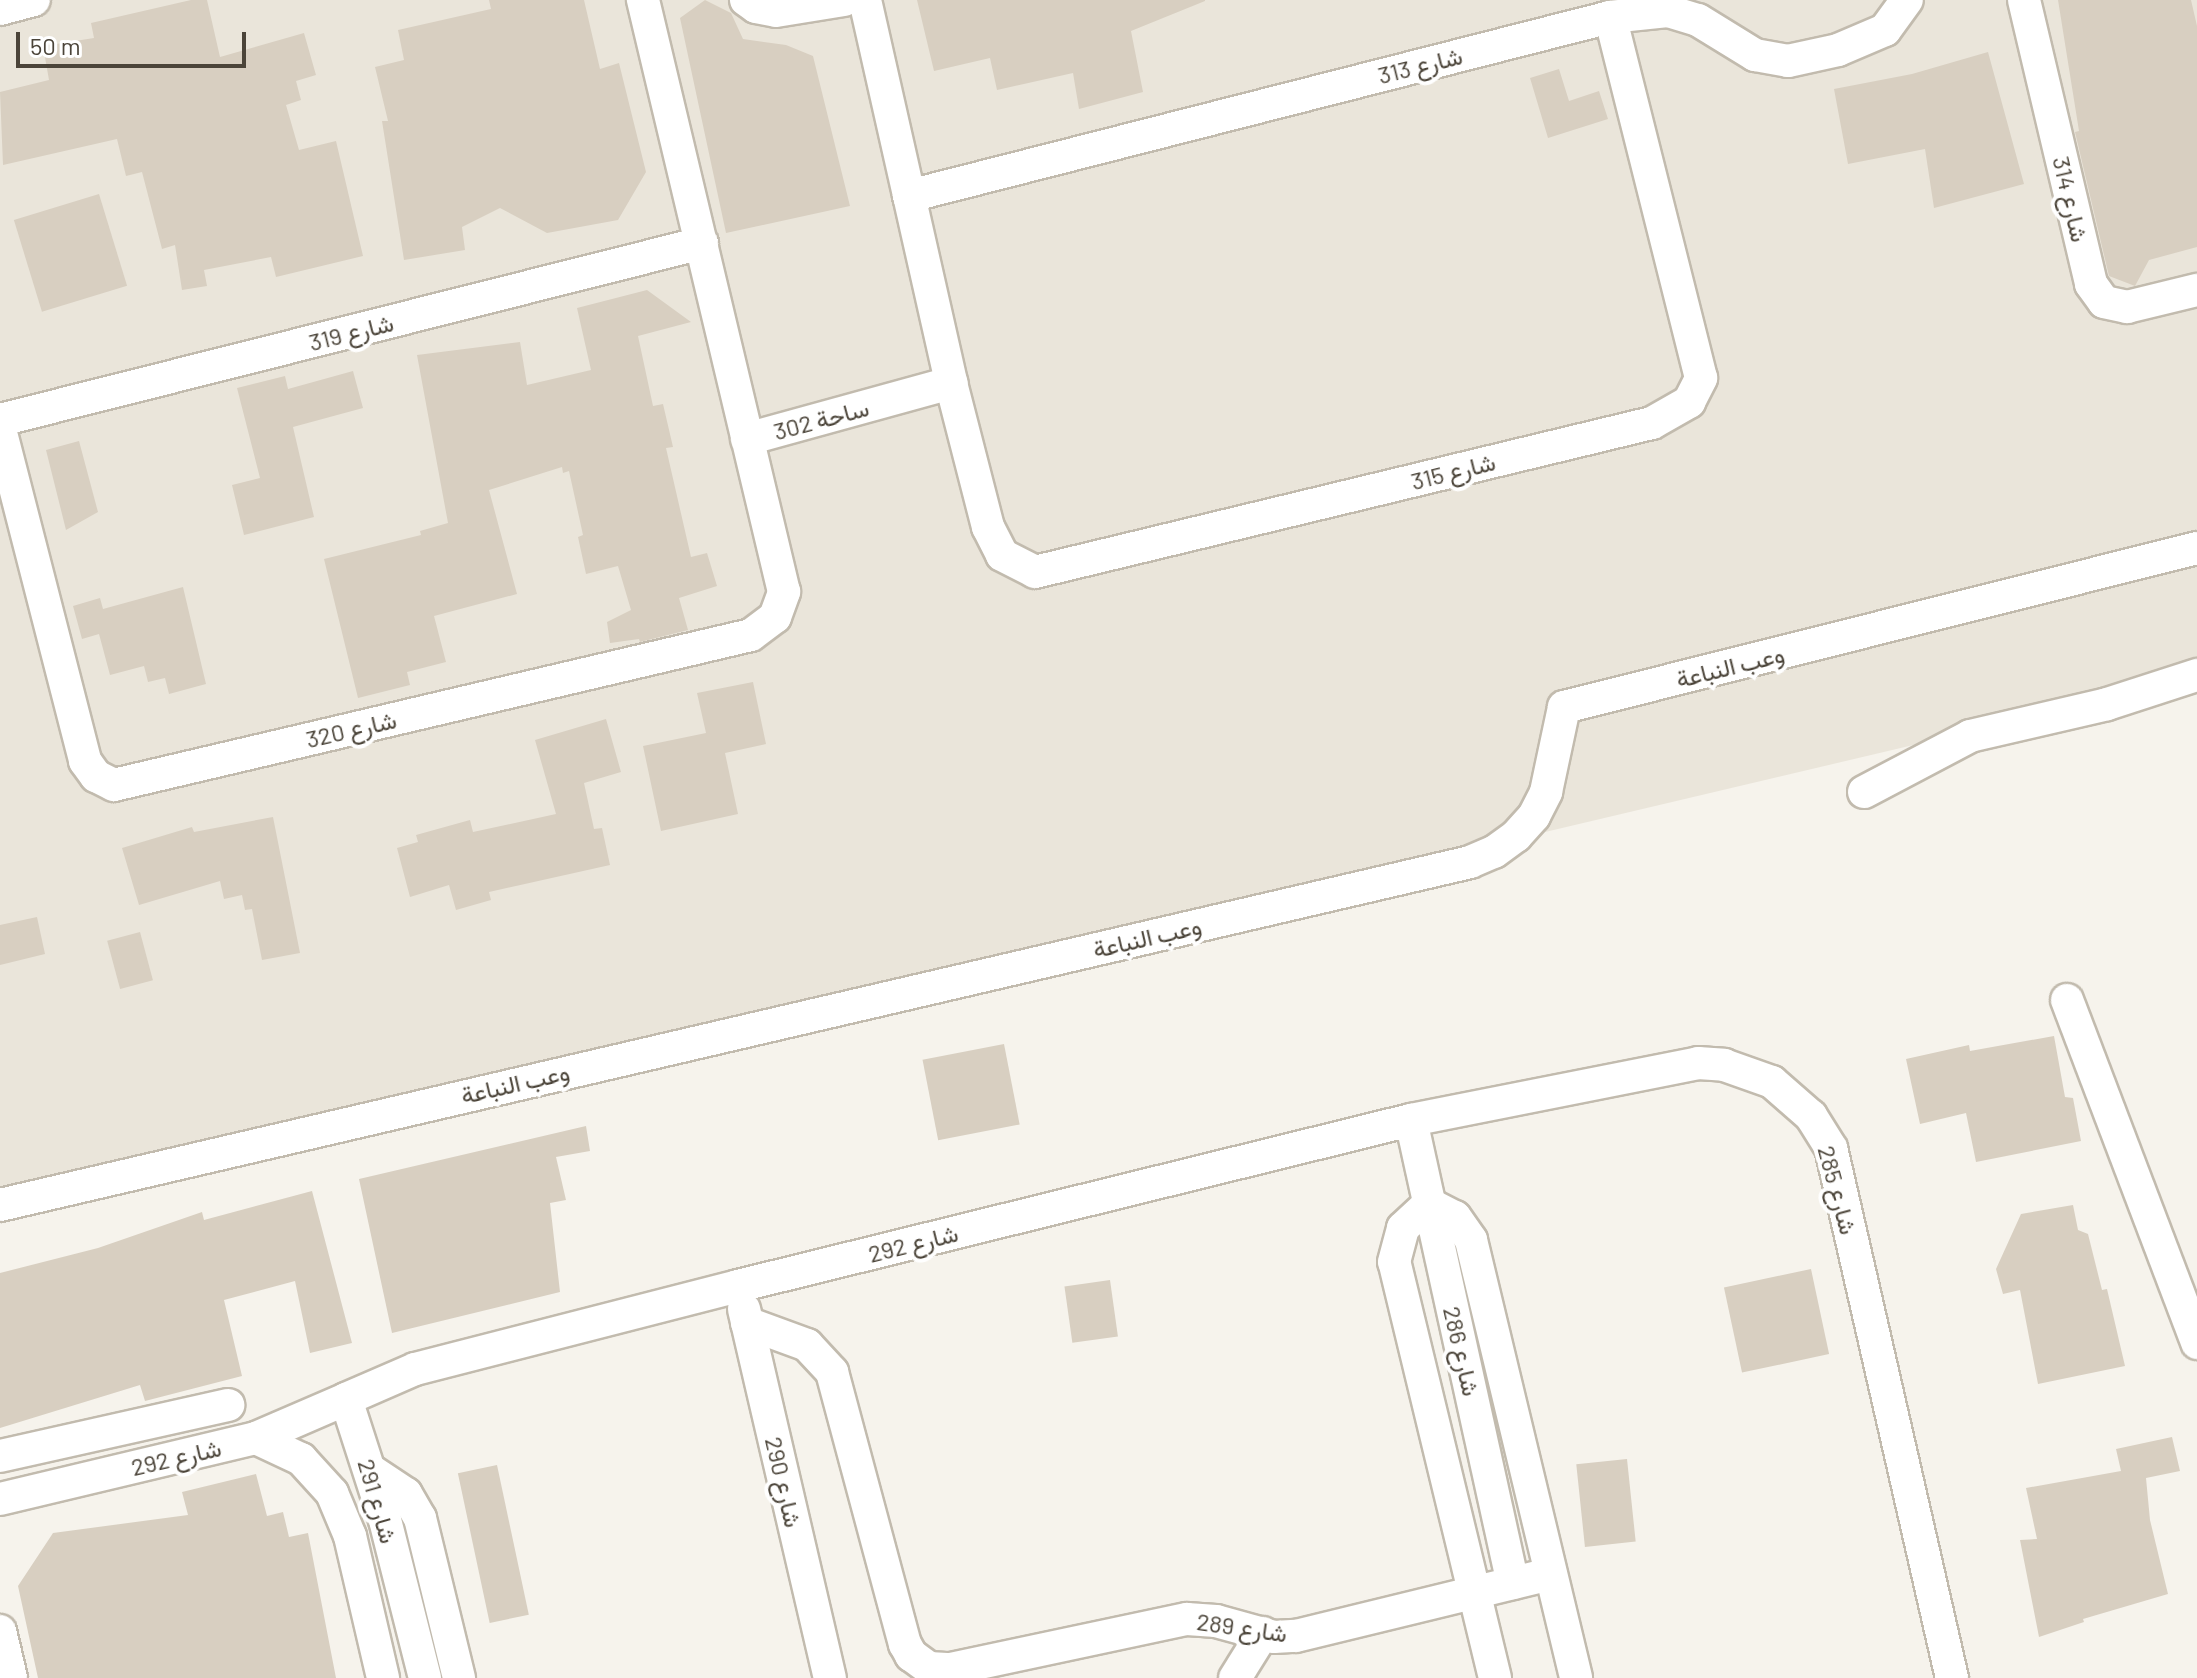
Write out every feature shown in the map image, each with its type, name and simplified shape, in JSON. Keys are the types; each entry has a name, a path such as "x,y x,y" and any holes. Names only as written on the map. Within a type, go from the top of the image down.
{"street":[{"path":"0,9 34,0"},
{"name":"ساحة 302","path":"643,0 747,439 951,383"},
{"path":"746,0 765,10 776,11 844,0"},
{"path":"865,0 951,383"},
{"name":"شارع 313","path":"909,196 1610,17 1668,11 1698,20 1755,55 1788,61 1838,50 1885,30 1907,0"},
{"name":"شارع 314","path":"2024,0 2091,284 2104,302 2127,307 2197,290"},
{"name":"شارع 315","path":"951,383 988,527 1002,555 1035,572 1652,423 1689,402 1701,378 1610,17"},
{"name":"شارع 319","path":"0,420 702,243"},
{"name":"شارع 320","path":"0,429 85,761 96,776 114,785 751,635 775,617 784,592 747,439"},
{"name":"وعب النباعة","path":"0,1205 1470,862 1494,852 1516,836 1534,816 1546,792 1564,707 2197,548"},
{"path":"1864,792 1970,736 2091,708 2197,675"},
{"path":"2067,1000 2197,1343"},
{"name":"شارع 285","path":"1411,1120 1698,1063 1749,1071 1793,1098 1811,1116 1831,1148 1952,1678"},
{"name":"شارع 286","path":"1411,1120 1513,1583"},
{"name":"شارع 292","path":"0,1499 256,1438 415,1369 1411,1120"},
{"path":"1495,1678 1394,1262 1403,1228 1429,1204 1455,1217 1471,1240 1576,1678"},
{"name":"شارع 290","path":"738,1286 830,1678"},
{"name":"شارع 289","path":"747,1323 807,1345 832,1372 903,1633 911,1655 929,1668 940,1670 1173,1620 1216,1621 1263,1633 1296,1636 1551,1574"},
{"name":"شارع 291","path":"346,1399 370,1470 425,1678"},
{"name":"شارع 292","path":"0,1456 228,1405"},
{"path":"256,1438 301,1459 332,1493 350,1536 383,1678"},
{"path":"370,1470 406,1494 420,1518 459,1678"},
{"path":"0,1631 11,1678"},
{"path":"1235,1678 1263,1633"}],"shaded area":[{"path":"0,0 2197,0 2197,678 0,1197"}],"building":[{"path":"191,0 207,0 220,57 304,33 316,75 296,81 301,100 286,105 299,150 336,141 363,256 276,277 271,257 204,270 207,286 182,290 175,245 162,249 142,172 126,176 117,139 3,165 0,92 49,80 43,46 94,38 91,23"},
{"path":"489,0 584,0 600,69 619,63 646,172 618,220 547,233 500,208 462,227 465,250 404,260 382,121 388,121 375,67 404,60 398,30 491,9"},
{"path":"705,0 731,13 743,39 786,45 813,56 850,206 726,233 680,18"},
{"path":"917,0 1205,1 1131,31 1143,92 1079,109 1073,73 997,90 990,58 934,71"},
{"path":"2058,0 2191,0 2197,26 2197,247 2149,260 2135,286 2109,276 2075,132 2079,131"},
{"path":"1988,52 2024,184 1934,208 1925,149 1848,164 1834,89 1912,74"},
{"path":"1559,69 1569,101 1599,91 1608,119 1548,138 1530,78"},
{"path":"99,194 127,286 42,312 14,220"},
{"path":"647,290 691,322 638,336 653,406 663,404 673,447 666,448 691,557 707,553 717,586 679,598 688,630 640,642 639,639 610,643 607,622 631,610 618,566 586,574 578,537 583,535 569,471 563,473 562,467 489,490 517,594 434,616 446,662 407,672 410,685 358,698 324,559 421,535 420,531 448,523 417,355 520,342 527,385 591,370 577,308"},
{"path":"353,371 363,408 293,427 314,517 244,535 232,485 260,478 237,388 285,376 288,389"},
{"path":"79,441 98,512 66,530 46,450"},
{"path":"183,587 206,684 169,694 165,678 148,682 144,666 110,675 99,634 82,639 73,606 100,598 103,609"},
{"path":"753,682 766,744 725,753 738,814 661,831 643,746 706,733 697,693"},
{"path":"606,719 621,772 584,783 594,829 602,828 610,865 489,892 491,900 456,910 449,885 410,897 397,848 418,842 416,835 470,820 473,832 556,814 535,740"},
{"path":"273,817 300,953 262,960 252,909 245,910 242,895 224,899 220,881 139,905 122,848 192,827 194,832"},
{"path":"37,917 45,954 0,965 0,925"},
{"path":"140,932 153,980 120,989 107,941"},
{"path":"2054,1036 2065,1097 2073,1098 2081,1141 1976,1162 1966,1113 1920,1124 1906,1059 1969,1045 1970,1051"},
{"path":"1004,1044 1020,1124 938,1140 923,1060"},
{"path":"586,1126 590,1151 556,1157 566,1200 550,1203 560,1292 392,1333 359,1179"},
{"path":"312,1191 352,1343 310,1353 295,1281 224,1300 242,1376 145,1401 140,1385 0,1428 0,1273 98,1248 202,1212 204,1220"},
{"path":"2073,1205 2078,1230 2088,1234 2102,1290 2107,1289 2125,1366 2038,1384 2020,1290 2003,1294 1996,1269 2021,1214"},
{"path":"1811,1269 1829,1354 1742,1373 1724,1288"},
{"path":"1110,1280 1118,1336 1072,1343 1064,1286"},
{"path":"2172,1437 2180,1471 2146,1478 2150,1520 2168,1594 2083,1619 2084,1622 2039,1637 2020,1540 2037,1539 2026,1488 2121,1471 2116,1449"},
{"path":"1627,1459 1636,1542 1585,1547 1576,1464"},
{"path":"497,1465 529,1615 490,1623 458,1473"},
{"path":"256,1474 267,1516 283,1512 289,1537 308,1533 336,1678 38,1678 18,1586 53,1533 188,1515 182,1492"}]}
